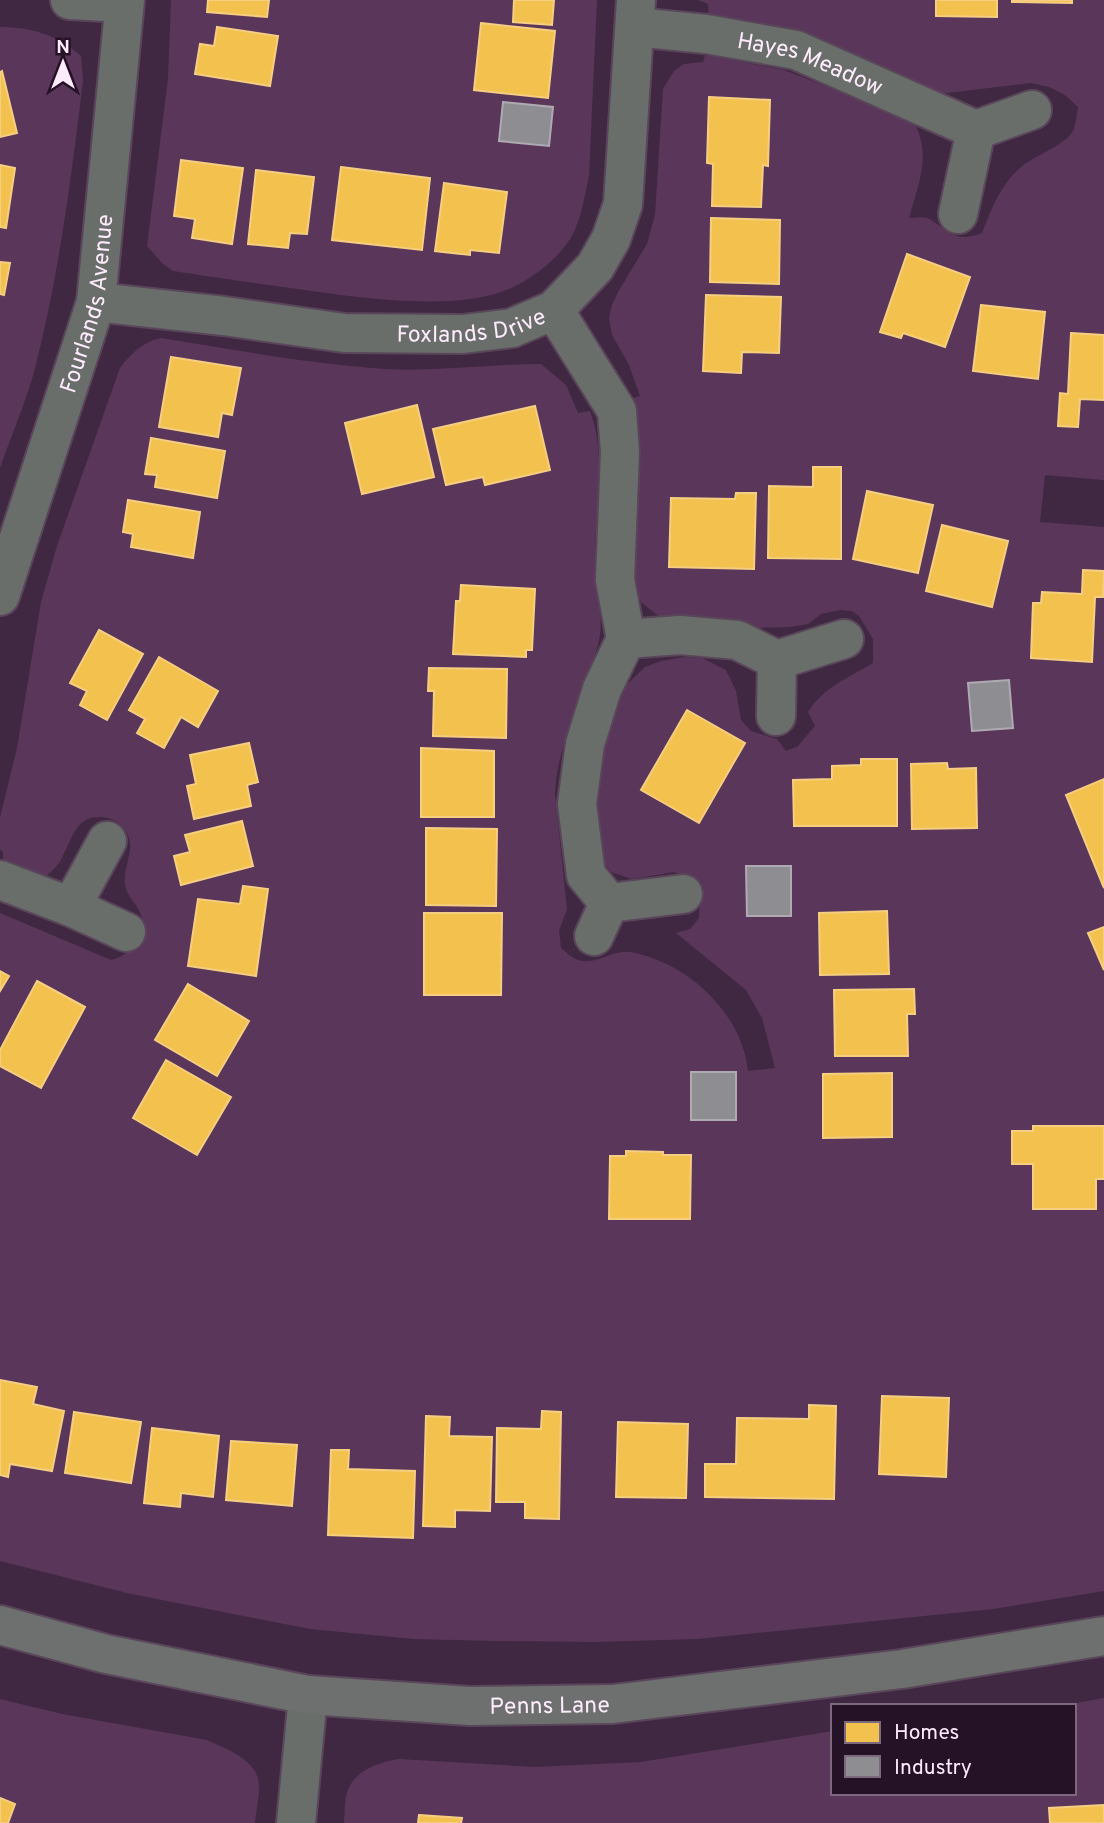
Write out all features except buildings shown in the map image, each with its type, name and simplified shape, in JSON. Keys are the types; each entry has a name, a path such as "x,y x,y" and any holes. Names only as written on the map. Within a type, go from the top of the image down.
{"main road":[{"name":"Penns Lane","path":"0,1625 106,1654 308,1695 470,1706 613,1704 902,1669 1104,1636"}],"street":[{"path":"70,0 124,2"},
{"name":"Fourlands Avenue","path":"0,596 96,302 124,2"},
{"name":"Foxlands Drive","path":"96,302 344,333 463,334 512,328 554,310 595,267 611,239 623,204 636,13"},
{"name":"Hayes Meadow","path":"636,13 706,34 796,50 976,131"},
{"path":"958,214 976,131 1032,110"},
{"path":"554,310 617,411 620,452 615,580 626,639 602,689 585,744 577,804 586,875 602,919 683,894"},
{"path":"626,639 680,635 737,640 777,660 844,639"},
{"path":"776,716 777,660"},
{"path":"72,907 107,841"},
{"path":"0,880 72,907 126,932"},
{"path":"296,1823 308,1695"}],"shaded area":[{"path":"171,0 597,0 589,175 579,218 569,241 547,265 520,284 490,295 465,300 381,299 173,271 147,246 168,79"},
{"path":"698,0 1104,0 1104,480 1045,475 1040,522 1104,527 1104,1591 993,1609 697,1639 595,1642 414,1639 310,1629 127,1593 0,1561 0,913 111,960 133,947 141,933 142,924 137,907 126,888 130,841 118,822 102,817 84,821 75,831 58,864 44,878 4,875 3,852 0,849 0,818 17,748 41,602 57,546 120,368 143,346 161,338 301,360 385,369 541,364 566,385 578,413 590,411 599,450 595,571 600,632 594,660 567,735 557,774 555,794 567,910 559,930 561,948 578,960 593,961 627,952 655,959 675,968 710,995 724,1012 736,1030 748,1071 775,1068 762,1018 746,990 676,933 690,929 699,918 700,899 688,878 674,872 632,879 611,872 598,855 591,821 599,740 622,689 645,667 684,657 702,658 726,670 736,691 741,720 751,731 777,739 786,751 798,746 815,726 808,712 814,703 837,684 873,663 873,639 859,616 852,611 821,614 808,624 789,627 706,625 661,618 641,602 632,579 641,454 631,399 640,396 629,365 612,335 609,318 618,292 647,244 655,215 663,89 674,71 684,64 703,62 705,55 784,70 913,120 919,132 923,156 920,180 909,218 929,219 960,237 982,233 1007,181 1021,167 1070,135 1074,129 1078,107 1065,95 1049,87 1031,83 947,93 930,91 709,21 708,4"},
{"path":"0,27 33,31 63,43 81,56 83,81 51,300 30,384 0,468"},
{"path":"1104,1698 1104,1823 344,1823 347,1794 357,1777 376,1765 398,1759 535,1767 641,1762 831,1731 831,1795 1076,1795 1076,1704 1071,1704"},
{"path":"0,1699 62,1714 207,1740 229,1750 250,1765 258,1779 255,1823 0,1823"}]}
